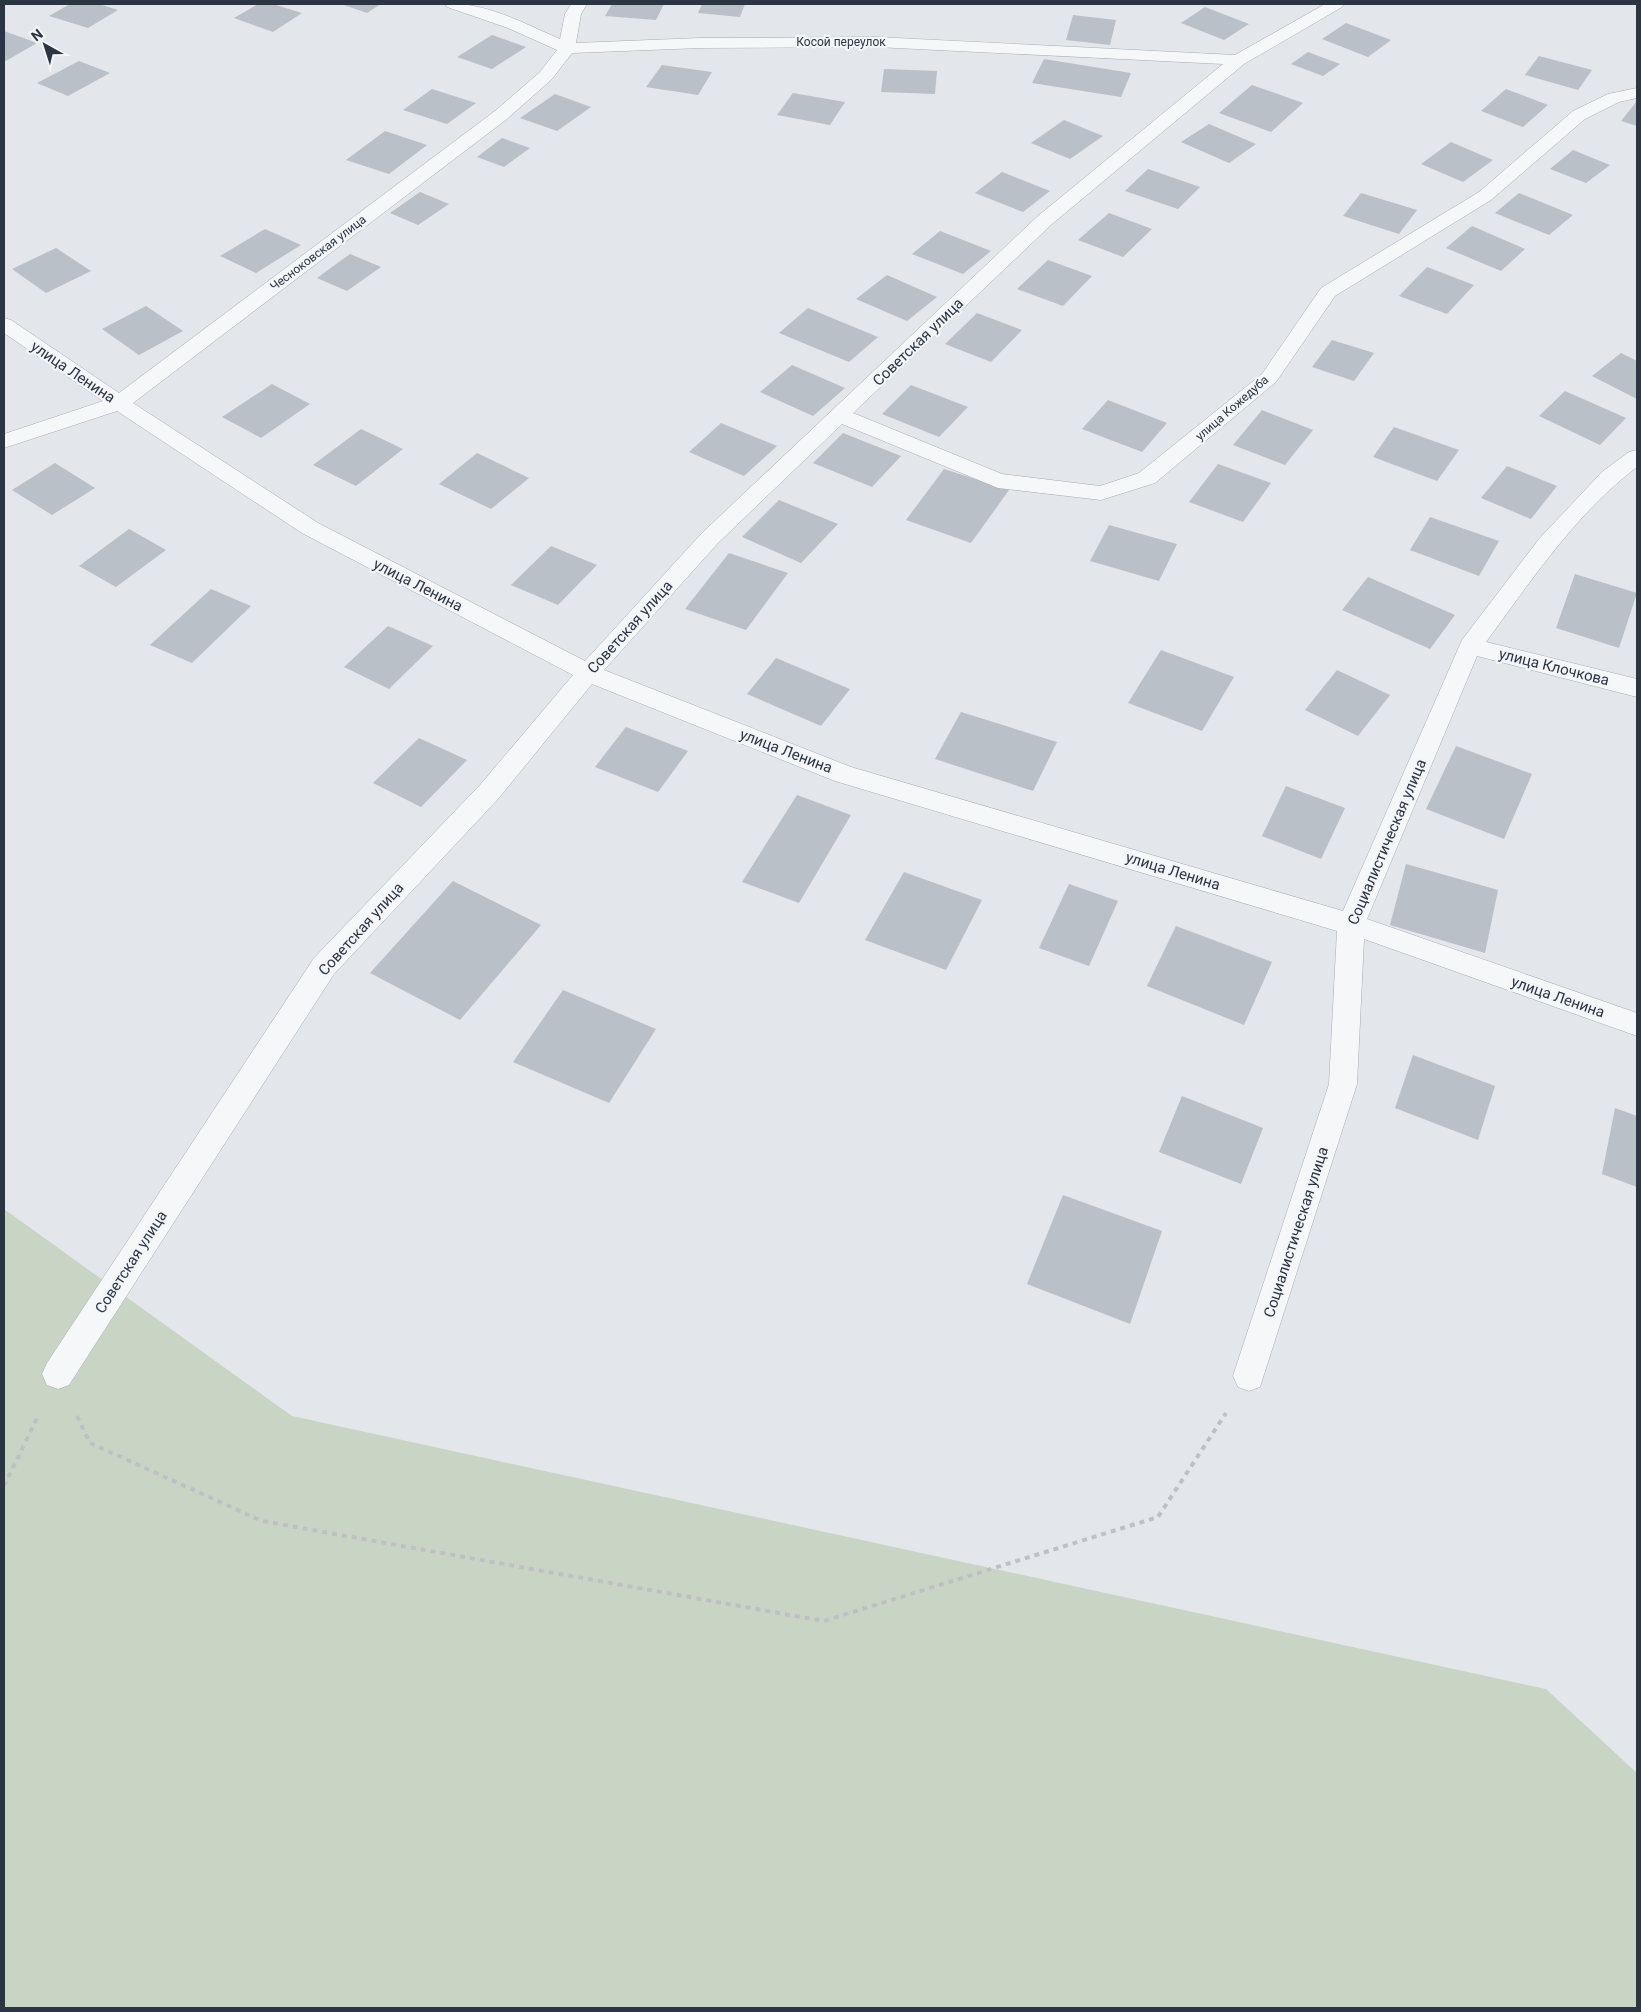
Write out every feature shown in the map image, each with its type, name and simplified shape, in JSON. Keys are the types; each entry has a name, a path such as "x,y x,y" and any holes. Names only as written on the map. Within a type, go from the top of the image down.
{"street":[{"name":"Косой переулок","path":"453,4 514,25 566,48 700,43 876,42 1238,60"},
{"name":"Чесноковская улица","path":"4,441 119,403 501,115 551,70 566,48 574,10 579,4"},
{"name":"Советская улица","path":"58,1374 324,966 489,792 588,673 710,538 1046,220 1238,60 1336,4"},
{"name":"улица Кожедуба","path":"841,416 998,481 1101,493 1147,478 1269,378 1328,292 1485,196 1579,115 1614,98 1637,93"},
{"name":"улица Ленина","path":"4,324 119,403 310,528 588,673 844,774 1351,924 1637,1025"},
{"name":"Социалистическая улица","path":"1249,1376 1343,1084 1351,924 1470,646 1547,544 1610,477 1637,457"},
{"name":"улица Клочкова","path":"1470,646 1637,688"}],"path":[{"path":"58,1374 90,1442 262,1521 824,1621 1158,1517 1249,1376"},
{"path":"4,1486 58,1374"}],"green space":[{"path":"4,1209 292,1416 1546,1689 1637,1773 1637,2008 4,2008"}],"building":[{"path":"70,4 99,4 118,10 88,28 49,16"},
{"path":"258,4 273,4 302,13 273,32 234,18"},
{"path":"341,4 381,4 367,13"},
{"path":"612,4 664,4 656,20 605,16"},
{"path":"702,4 745,4 740,17 698,13"},
{"path":"1205,7 1249,24 1224,40 1181,23"},
{"path":"1073,15 1116,20 1110,45 1066,40"},
{"path":"1346,23 1391,40 1368,57 1322,39"},
{"path":"4,31 37,43 4,62"},
{"path":"492,35 526,47 492,69 457,57"},
{"path":"1308,52 1340,64 1323,76 1291,64"},
{"path":"1539,56 1592,70 1578,90 1525,75"},
{"path":"1044,59 1131,73 1121,97 1032,83"},
{"path":"79,61 110,73 68,96 37,83"},
{"path":"662,65 712,72 698,95 646,87"},
{"path":"884,69 937,71 935,94 881,92"},
{"path":"1252,85 1303,103 1271,132 1219,113"},
{"path":"432,89 476,103 447,124 403,110"},
{"path":"1506,89 1548,105 1523,127 1481,111"},
{"path":"793,93 845,102 830,125 777,115"},
{"path":"555,94 591,107 557,131 520,118"},
{"path":"1637,101 1637,126 1621,121"},
{"path":"1064,120 1103,136 1070,159 1031,143"},
{"path":"1209,124 1256,144 1229,163 1181,142"},
{"path":"385,131 427,145 389,174 346,160"},
{"path":"502,138 530,148 504,167 477,157"},
{"path":"1451,142 1493,160 1463,182 1421,164"},
{"path":"1573,150 1610,165 1586,183 1550,169"},
{"path":"1148,169 1200,187 1178,209 1125,191"},
{"path":"1002,172 1050,191 1023,212 975,193"},
{"path":"420,192 449,204 418,225 390,213"},
{"path":"1361,193 1417,210 1399,234 1343,216"},
{"path":"1519,193 1573,215 1549,235 1495,213"},
{"path":"1109,213 1152,229 1123,257 1078,240"},
{"path":"1472,226 1525,249 1501,271 1446,248"},
{"path":"265,229 301,245 256,273 220,256"},
{"path":"940,231 991,251 963,274 912,254"},
{"path":"56,248 91,271 46,293 12,269"},
{"path":"350,254 381,267 347,291 317,278"},
{"path":"1048,260 1092,276 1063,306 1017,289"},
{"path":"1427,267 1474,285 1447,314 1399,296"},
{"path":"887,275 937,297 907,321 856,299"},
{"path":"146,306 183,331 139,355 102,329"},
{"path":"808,308 878,337 849,362 779,333"},
{"path":"977,313 1022,330 991,362 945,344"},
{"path":"1332,340 1374,353 1354,381 1312,367"},
{"path":"1621,353 1637,361 1637,399 1592,376"},
{"path":"792,365 845,388 813,416 760,392"},
{"path":"272,384 310,404 261,438 222,417"},
{"path":"911,385 968,407 939,437 882,414"},
{"path":"1565,391 1626,418 1600,445 1539,416"},
{"path":"1108,400 1167,423 1142,452 1082,429"},
{"path":"1262,410 1313,430 1285,465 1233,445"},
{"path":"721,423 777,446 744,476 689,452"},
{"path":"1394,427 1459,450 1437,481 1373,457"},
{"path":"361,429 403,449 356,486 313,465"},
{"path":"843,433 901,456 872,487 813,463"},
{"path":"477,453 529,478 491,509 439,484"},
{"path":"55,463 95,488 52,515 12,490"},
{"path":"1218,464 1271,483 1243,522 1189,502"},
{"path":"1507,466 1557,486 1531,519 1481,498"},
{"path":"944,469 1009,490 971,543 906,520"},
{"path":"779,500 838,524 801,563 742,537"},
{"path":"1430,517 1499,541 1479,576 1410,550"},
{"path":"1109,525 1177,544 1159,581 1090,561"},
{"path":"129,529 166,550 116,587 79,566"},
{"path":"551,546 597,565 558,605 511,585"},
{"path":"729,553 788,573 746,630 685,609"},
{"path":"1575,574 1637,593 1619,648 1556,628"},
{"path":"1368,577 1455,615 1430,649 1342,610"},
{"path":"211,589 251,606 192,663 150,645"},
{"path":"388,626 433,646 389,689 344,667"},
{"path":"1161,650 1234,677 1202,731 1128,703"},
{"path":"776,658 850,689 821,726 747,694"},
{"path":"1337,670 1390,695 1358,736 1305,710"},
{"path":"961,712 1057,742 1033,791 935,759"},
{"path":"626,727 688,751 658,792 595,767"},
{"path":"419,738 467,760 421,807 373,783"},
{"path":"1456,746 1532,774 1504,839 1426,809"},
{"path":"1286,786 1345,808 1321,859 1262,836"},
{"path":"797,795 851,815 799,903 742,882"},
{"path":"1406,864 1498,890 1485,953 1390,925"},
{"path":"904,872 982,900 946,970 865,940"},
{"path":"453,881 541,925 460,1020 370,973"},
{"path":"1069,884 1118,901 1089,966 1039,948"},
{"path":"1176,926 1272,962 1244,1025 1147,986"},
{"path":"563,990 656,1029 609,1103 513,1062"},
{"path":"1413,1055 1495,1086 1478,1140 1395,1108"},
{"path":"1182,1096 1263,1128 1241,1184 1159,1152"},
{"path":"1615,1108 1637,1116 1637,1187 1602,1174"},
{"path":"1063,1195 1162,1231 1130,1324 1027,1284"}]}
